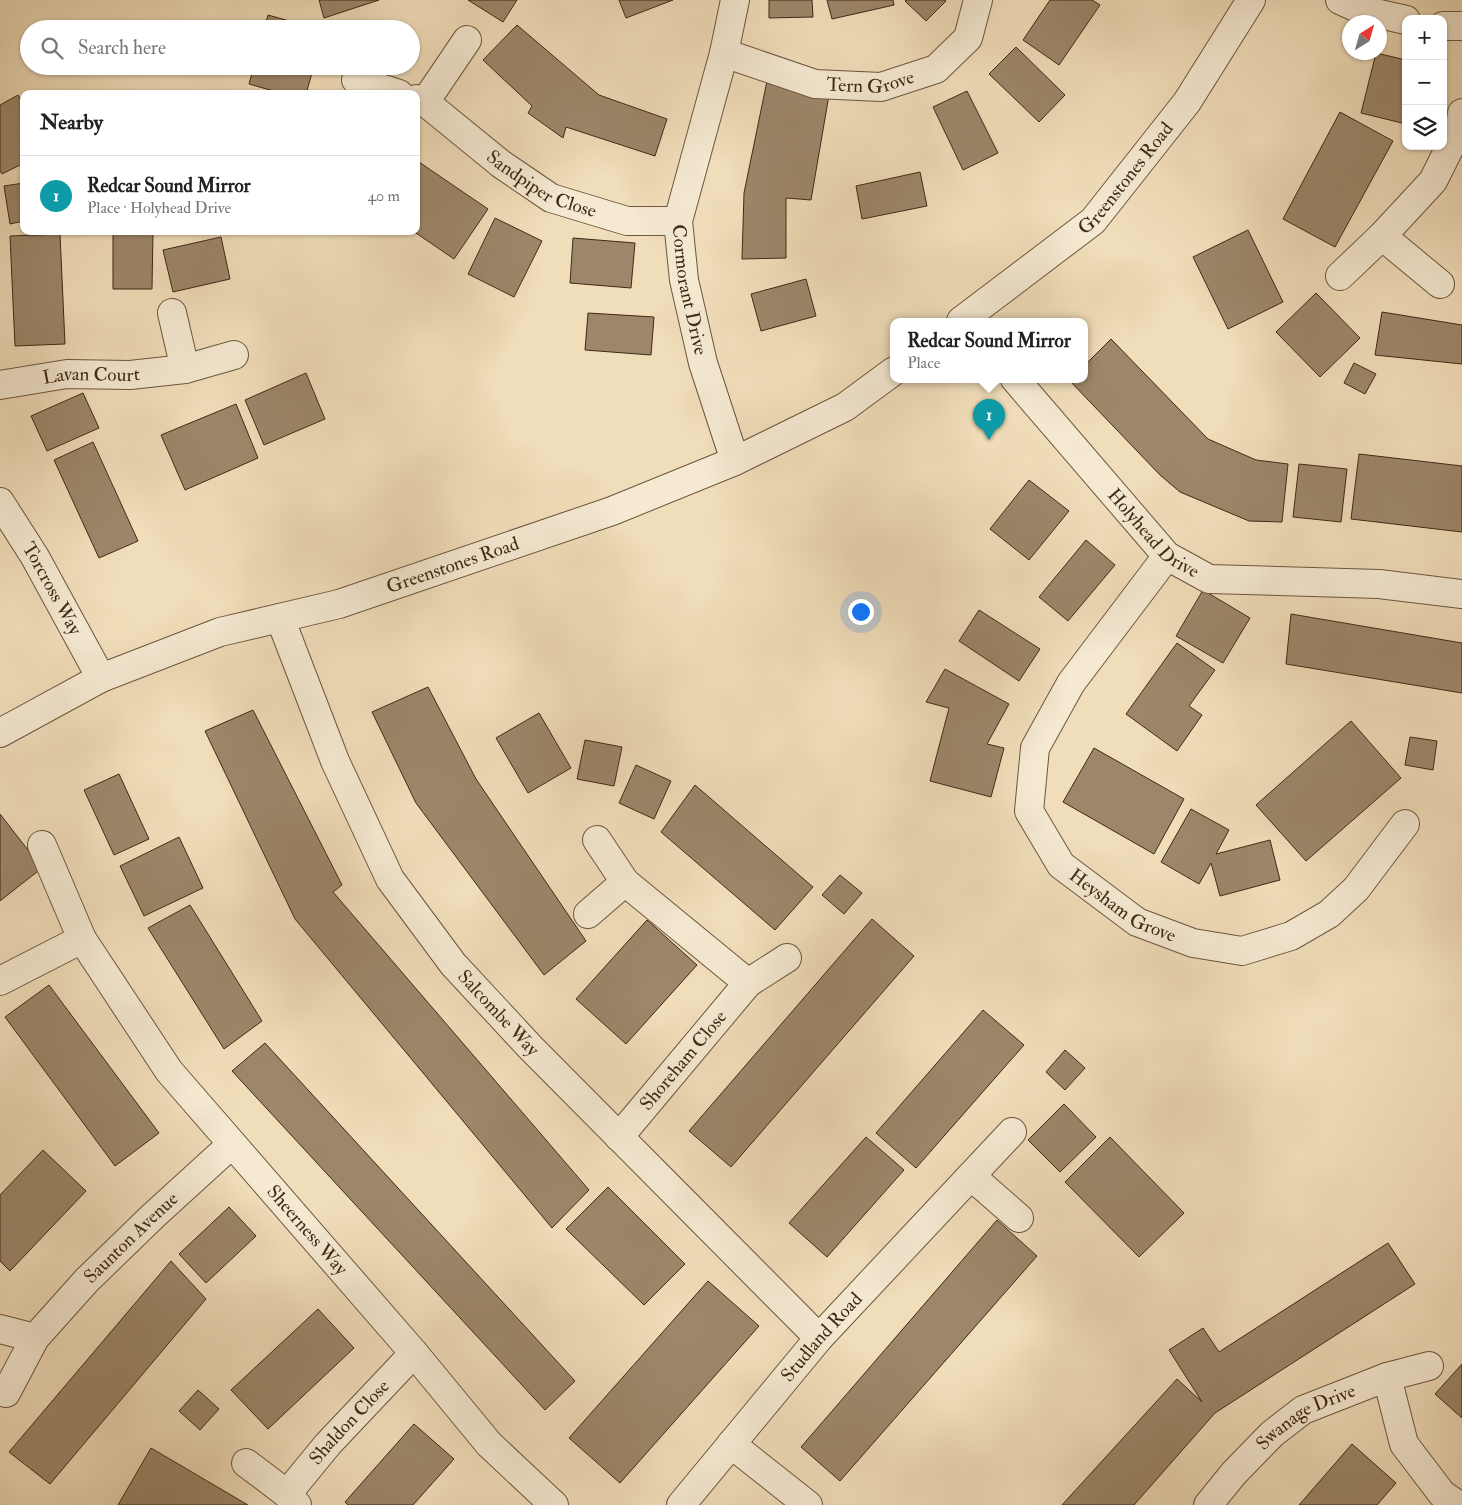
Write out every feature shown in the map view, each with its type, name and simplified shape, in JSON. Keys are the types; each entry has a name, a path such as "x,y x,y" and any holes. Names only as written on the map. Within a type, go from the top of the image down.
{"street":[{"name":"Cormorant Drive","path":"735,0 724,53 678,221 684,280 703,363 735,461"},
{"name":"Tern Grove","path":"724,53 815,84 881,87 936,69 968,38 978,0"},
{"name":"Greenstones Road","path":"968,318 1093,221 1187,102 1251,0"},
{"path":"1340,0 1362,10 1402,19"},
{"path":"1447,26 1462,26"},
{"name":"Sandpiper Close","path":"467,40 420,101 501,164 552,198 627,221 678,221"},
{"path":"356,80 387,90"},
{"path":"1340,276 1382,236 1432,181 1460,126 1462,113"},
{"path":"1382,236 1440,284"},
{"path":"172,313 185,369"},
{"name":"Lavan Court","path":"0,385 67,374 130,374 185,369 234,355"},
{"name":"Greenstones Road","path":"0,733 101,678 220,632 339,604 612,511 735,461 845,407 890,374"},
{"name":"Holyhead Drive","path":"1018,383 1167,556 1209,579 1378,584 1462,594"},
{"name":"Torcross Way","path":"0,502 35,557 101,678"},
{"name":"Heysham Grove","path":"1167,556 1072,683 1035,748 1029,811 1061,865 1137,922 1193,943 1242,951 1291,936 1329,914 1356,888 1405,824"},
{"name":"Salcombe Way","path":"280,618 335,761 390,879 453,964 530,1047 819,1338"},
{"path":"597,840 624,882 748,983"},
{"name":"Sheerness Way","path":"42,845 82,939 169,1071 414,1353 489,1444 554,1505"},
{"path":"588,914 624,882"},
{"path":"0,981 82,939"},
{"name":"Shoreham Close","path":"619,1137 748,983 787,958"},
{"name":"Studland Road","path":"681,1505 819,1338 1012,1132"},
{"name":"Saunton Avenue","path":"6,1393 35,1338 87,1280 153,1216 232,1144"},
{"path":"971,1176 1019,1218"},
{"path":"0,1329 35,1338"},
{"name":"Shaldon Close","path":"246,1463 292,1499 328,1444 414,1353"},
{"name":"Swanage Drive","path":"1208,1505 1234,1473 1272,1434 1302,1410 1387,1377 1429,1366"},
{"path":"1387,1377 1404,1444 1442,1494 1458,1505"},
{"path":"731,1444 808,1505"}],"building":[{"path":"319,0 379,0 324,18"},
{"path":"468,0 517,0 503,22"},
{"path":"619,0 673,0 626,18"},
{"path":"769,0 812,0 813,17 769,18"},
{"path":"827,0 893,0 894,5 832,19"},
{"path":"906,0 945,0 946,1 926,21"},
{"path":"1050,0 1092,0 1100,5 1059,65 1023,40"},
{"path":"268,15 286,20 267,20"},
{"path":"517,25 599,95 667,119 655,156 566,127 563,138 528,113 532,106 483,60"},
{"path":"1016,47 1065,95 1039,122 989,74"},
{"path":"1387,56 1402,59 1402,123 1361,113 1374,60 1387,60"},
{"path":"252,75 311,75 307,90 270,90 249,84"},
{"path":"767,81 829,95 811,200 786,198 786,258 742,259 744,193"},
{"path":"967,91 998,153 963,170 933,107"},
{"path":"18,95 20,98 20,165 2,174 0,171 0,105"},
{"path":"1340,112 1393,141 1335,247 1283,219"},
{"path":"420,163 488,209 454,259 419,235"},
{"path":"920,172 927,206 862,219 856,186"},
{"path":"20,184 20,222 10,224 4,186"},
{"path":"495,218 542,241 514,297 468,274"},
{"path":"1248,230 1283,302 1228,329 1193,257"},
{"path":"60,235 65,344 15,346 10,236"},
{"path":"113,235 153,235 152,289 113,289"},
{"path":"221,237 230,279 173,292 163,250"},
{"path":"573,238 635,243 631,288 570,283"},
{"path":"806,279 816,316 761,331 751,294"},
{"path":"1316,293 1360,338 1320,377 1276,332"},
{"path":"1382,312 1462,325 1462,364 1375,355"},
{"path":"588,313 654,317 651,355 585,350"},
{"path":"1111,339 1208,439 1256,460 1288,464 1282,522 1249,521 1180,492 1160,475 1072,383 1088,383 1088,362"},
{"path":"1354,363 1376,374 1365,394 1344,383"},
{"path":"306,373 325,419 264,445 245,400"},
{"path":"83,393 99,428 47,451 31,416"},
{"path":"236,404 258,458 185,490 161,435"},
{"path":"93,442 138,541 99,558 54,460"},
{"path":"1359,454 1462,466 1462,532 1351,519"},
{"path":"1299,464 1347,469 1341,522 1293,517"},
{"path":"1029,480 1069,511 1029,560 990,529"},
{"path":"1086,540 1115,565 1068,621 1039,597"},
{"path":"1203,590 1250,618 1223,663 1176,636"},
{"path":"979,610 1040,649 1019,681 959,641"},
{"path":"1291,614 1462,643 1462,693 1286,664"},
{"path":"1177,643 1215,670 1189,706 1202,715 1177,751 1126,714"},
{"path":"945,669 1009,704 987,744 1004,748 991,797 930,781 949,708 926,702"},
{"path":"428,687 476,779 586,941 544,975 416,803 372,712"},
{"path":"253,710 342,885 333,892 589,1190 552,1228 295,919 205,731"},
{"path":"539,713 571,768 528,793 496,738"},
{"path":"1351,721 1401,778 1306,861 1256,805"},
{"path":"1410,737 1437,741 1433,770 1405,765"},
{"path":"585,740 622,747 614,786 577,779"},
{"path":"1094,748 1184,799 1154,854 1063,802"},
{"path":"636,765 671,781 654,819 619,803"},
{"path":"119,774 149,839 114,855 84,790"},
{"path":"695,785 813,887 775,930 661,832"},
{"path":"1191,809 1229,830 1216,854 1270,840 1280,880 1220,896 1211,863 1199,884 1161,862"},
{"path":"0,814 42,868 0,901"},
{"path":"179,837 203,888 144,916 120,866"},
{"path":"840,875 862,893 844,914 822,895"},
{"path":"190,905 262,1021 224,1049 148,928"},
{"path":"872,919 914,956 731,1167 689,1131"},
{"path":"647,920 697,965 626,1044 576,999"},
{"path":"49,985 159,1133 115,1166 5,1017"},
{"path":"983,1010 1024,1045 916,1168 876,1133"},
{"path":"265,1043 575,1381 545,1410 232,1071"},
{"path":"1065,1050 1085,1068 1065,1090 1046,1072"},
{"path":"1064,1104 1096,1137 1060,1172 1028,1140"},
{"path":"866,1137 904,1170 827,1257 789,1223"},
{"path":"1110,1137 1184,1213 1139,1257 1065,1182"},
{"path":"43,1150 86,1191 10,1271 0,1261 0,1195"},
{"path":"608,1187 685,1264 644,1305 566,1229"},
{"path":"229,1207 256,1236 206,1283 179,1254"},
{"path":"997,1220 1037,1256 840,1481 801,1447"},
{"path":"1388,1243 1415,1284 1215,1413 1134,1505 1062,1505 1177,1379 1202,1402 1169,1350 1203,1328 1219,1352"},
{"path":"171,1261 206,1299 50,1484 9,1452"},
{"path":"708,1281 759,1326 620,1483 569,1438"},
{"path":"318,1309 354,1348 268,1429 231,1390"},
{"path":"1462,1364 1462,1418 1435,1394"},
{"path":"198,1390 219,1409 200,1430 179,1411"},
{"path":"414,1424 454,1459 413,1505 348,1505 345,1502"},
{"path":"1352,1444 1396,1483 1377,1505 1299,1505"},
{"path":"151,1448 248,1505 118,1505"}],"place":[{"name":"Redcar Sound Mirror","path":"989,440"}]}
